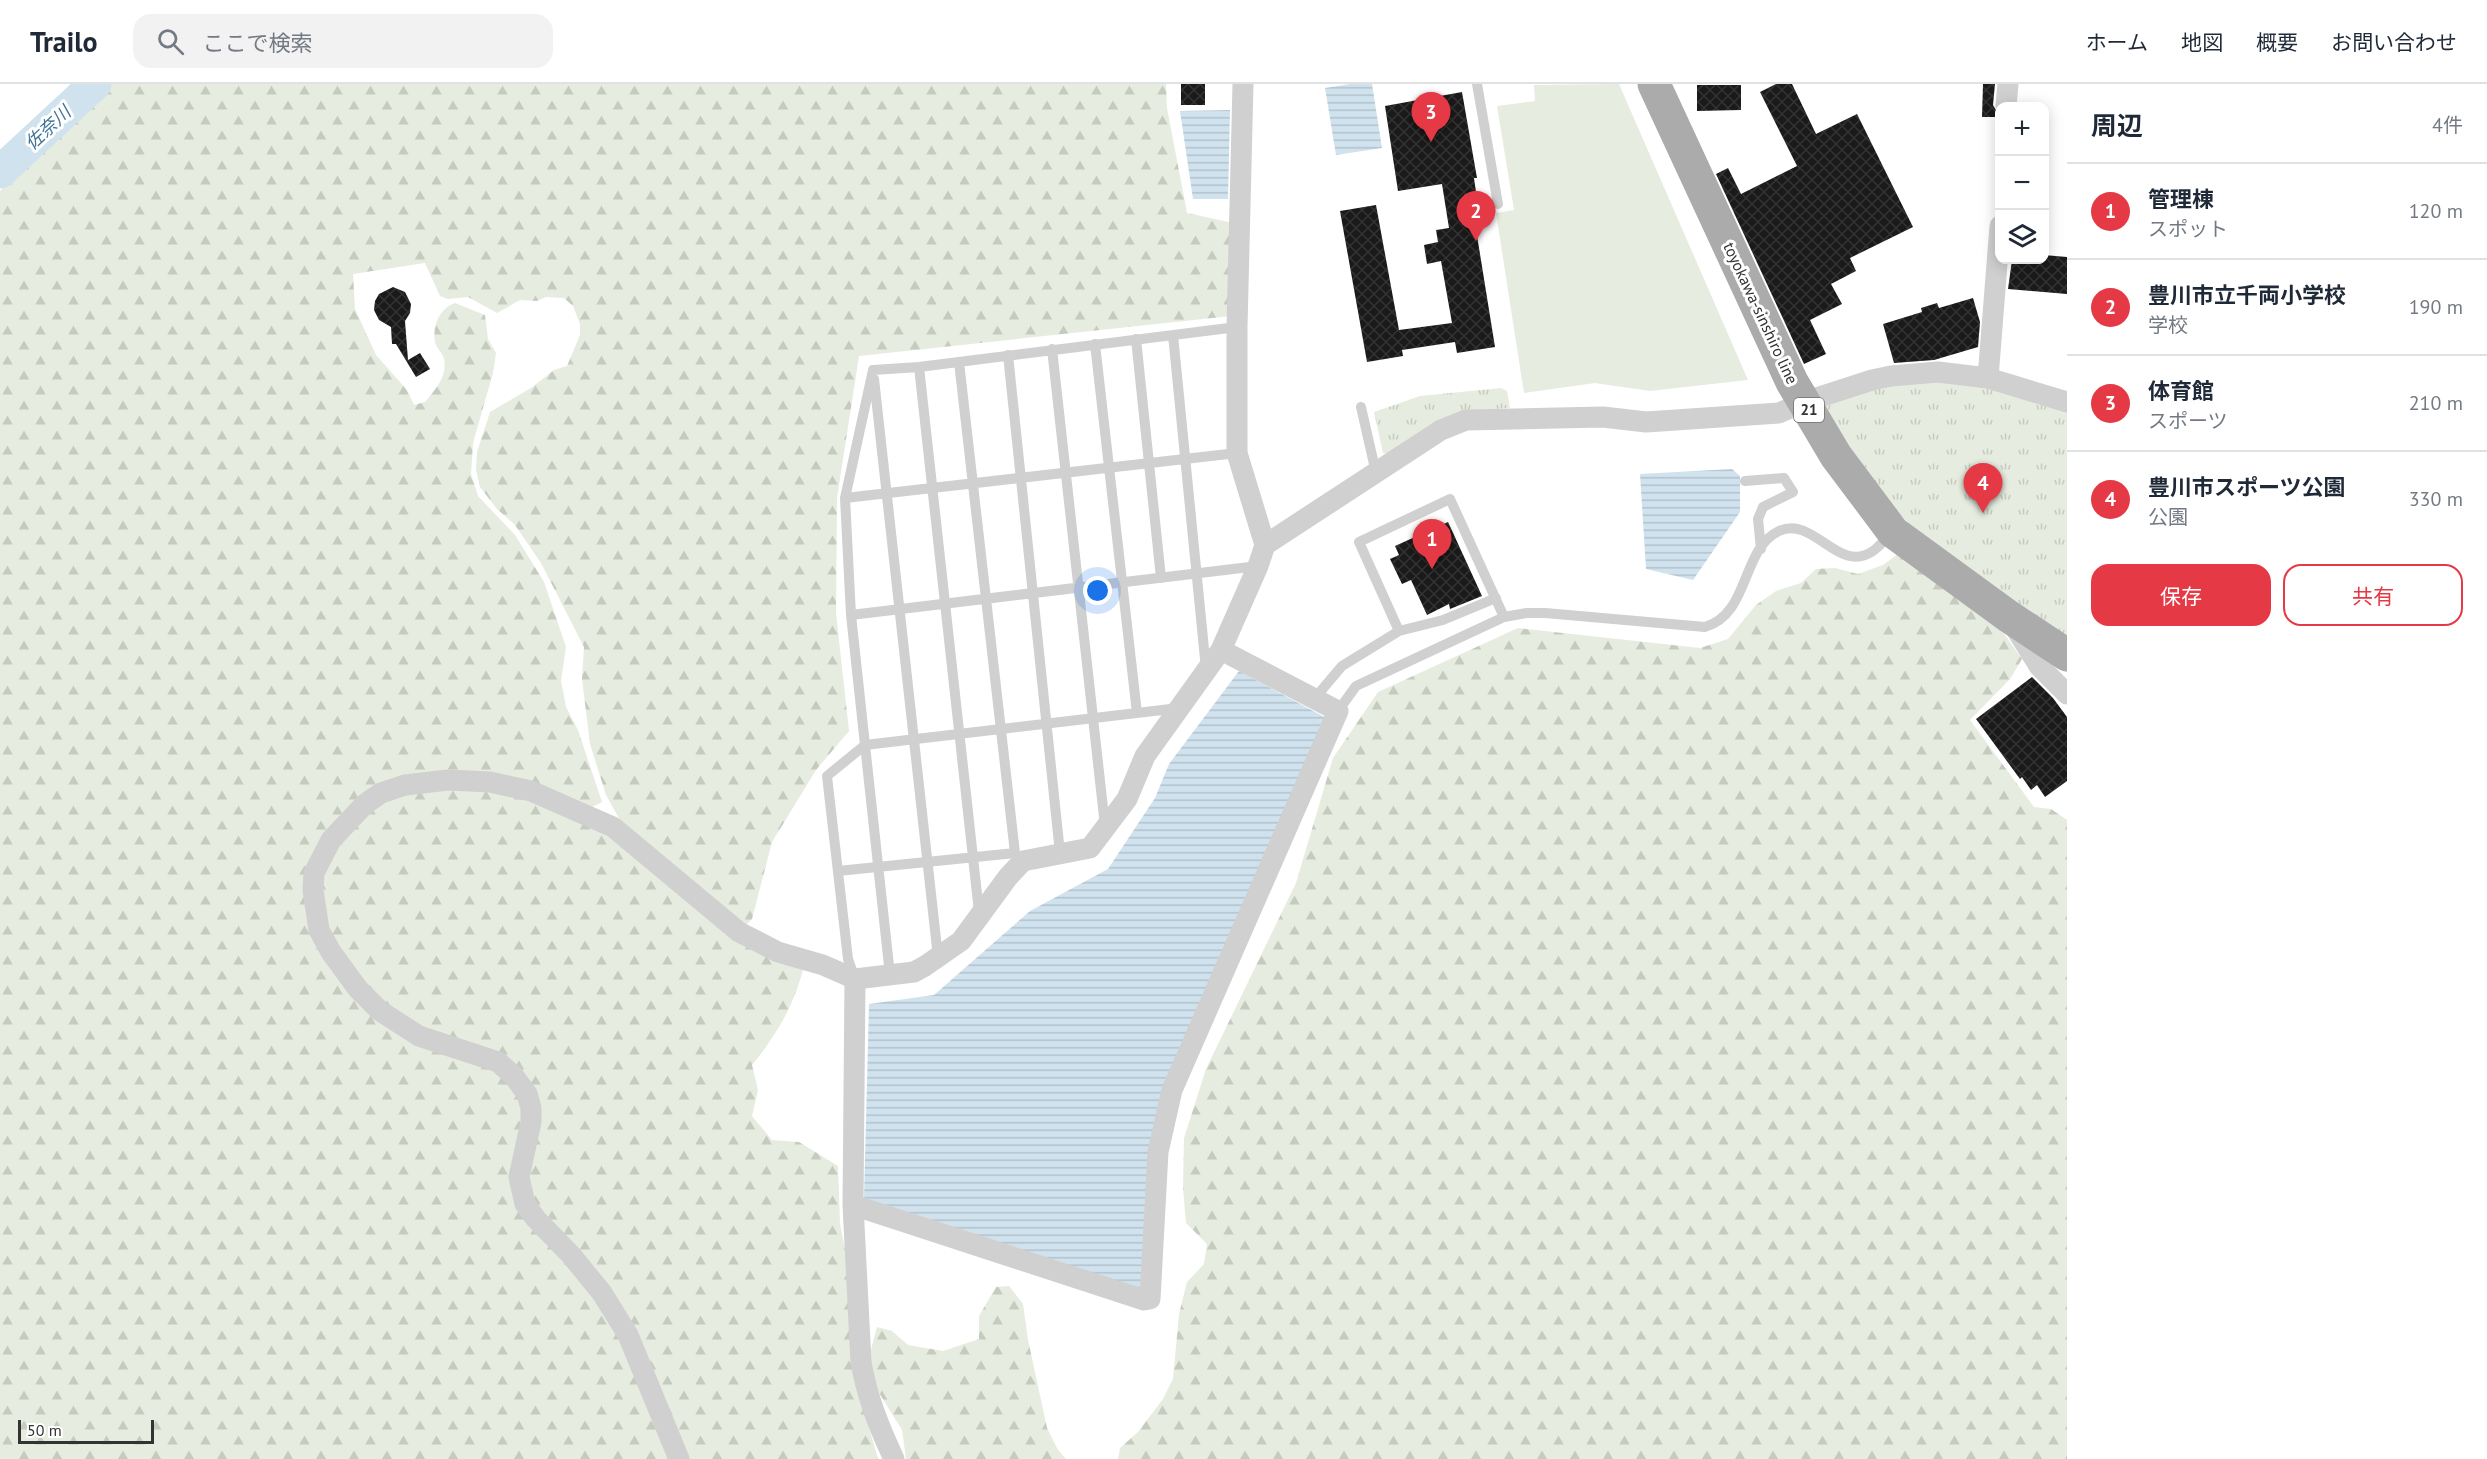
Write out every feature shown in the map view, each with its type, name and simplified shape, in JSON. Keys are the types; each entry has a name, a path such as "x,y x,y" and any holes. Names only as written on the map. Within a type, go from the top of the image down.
{"main road":[{"name":"toyokawa-sinshiro line","path":"1654,84 1792,382 1836,456 1893,532 2008,616 2067,654"}],"street":[{"path":"679,1459 628,1335 602,1293 571,1256 536,1220 525,1204 519,1177 531,1122 531,1107 527,1094 513,1075 498,1062 419,1036 380,1011 358,989 331,952 319,930 313,890 314,873 331,840 365,804 381,793 405,784 423,781 490,782 531,791 613,827 739,932 778,952 823,965 855,979 914,972 961,941 1008,877 1019,857 1090,848 1127,799 1145,756 1221,650 1258,566 1265,544 1238,453 1237,327 1244,84"},
{"path":"2006,102 2008,84"},
{"path":"1988,378 1997,264"},
{"path":"1265,544 1441,430 1466,420 1603,417 1646,422 1779,413 1804,402 1891,376 1938,372 1988,378 2067,402"},
{"path":"2008,616 2039,666 2067,694"},
{"path":"853,1205 1144,1299 1150,1299 1158,1152 1172,1090 1338,711 1221,650"},
{"path":"855,979 853,1205 861,1362 865,1387 894,1459"}],"lane":[{"path":"1476,84 1498,204"},
{"path":"873,370 919,367 1237,327"},
{"path":"1173,335 1206,670"},
{"path":"1136,339 1161,578"},
{"path":"1095,344 1137,713"},
{"path":"1052,349 1105,831"},
{"path":"1008,355 1060,853"},
{"path":"838,871 973,857 1019,857 1001,729 959,362"},
{"path":"919,367 980,917"},
{"path":"873,370 938,957"},
{"path":"873,370 845,498 851,615 890,975"},
{"path":"1361,407 1376,473"},
{"path":"845,498 1238,453"},
{"path":"1745,482 1784,478 1793,492 1763,507 1758,519 1761,549"},
{"path":"1399,632 1359,542 1450,499 1504,617"},
{"path":"1338,711 1356,686 1504,617 1545,613 1705,627 1715,624 1731,610 1761,549 1770,537 1779,531 1796,529 1808,533 1848,557 1862,556 1872,552 1893,532"},
{"path":"851,615 1258,566"},
{"path":"1314,699 1342,666 1399,632 1443,620 1496,598"},
{"path":"855,979 848,959 827,776 865,744 1179,708"}],"green space":[{"path":"105,84 1166,84 1167,108 1187,213 1233,223 1231,316 859,356 837,498 836,613 849,731 816,770 772,842 752,919 745,926 621,822 606,795 590,744 582,679 584,647 541,563 515,525 497,509 480,487 476,470 477,452 490,412 531,388 554,370 567,366 580,335 580,324 573,306 564,298 546,297 537,301 520,300 497,313 468,297 448,299 440,296 425,263 353,274 355,309 376,355 407,390 414,405 425,402 433,393 444,371 444,359 434,336 441,313 455,303 485,315 488,339 496,353 493,373 473,443 471,474 478,496 515,535 544,582 566,647 561,681 566,707 578,730 602,802 588,809 528,785 374,789 306,894 354,994 498,1071 524,1103 512,1176 621,1337 672,1459 0,1459 0,191"},
{"path":"1619,84 1748,380 1650,391 1595,383 1524,393 1496,213 1514,210 1497,106 1535,101 1534,85"},
{"path":"1937,378 1979,383 2067,409 2067,641 1934,549 1883,497 1850,456 1822,401 1889,382"},
{"path":"1501,388 1507,391 1510,408 1464,411 1387,454 1383,453 1374,412 1420,396"},
{"path":"1898,554 2000,628 2022,659 2010,679 1970,720 2034,807 2051,809 2067,820 2067,1459 1118,1459 1120,1448 1138,1432 1163,1399 1173,1379 1179,1314 1187,1282 1204,1264 1207,1244 1186,1223 1183,1188 1184,1138 1206,1069 1296,883 1333,758 1378,692 1518,628 1700,648 1728,639 1756,605 1776,591 1801,583 1816,569 1835,568 1858,574 1883,565"},
{"path":"443,786 528,796 603,830 804,967 784,1019 752,1065 758,1090 752,1116 772,1140 799,1142 838,1166 840,1224 850,1273 853,1371 878,1459 687,1459 665,1404 528,1192 529,1085 421,1030 380,1005 332,945 319,886 328,858 383,800"},
{"path":"1009,1286 1023,1304 1028,1340 1047,1428 1058,1450 1066,1459 906,1459 902,1430 876,1388 868,1361 877,1327 892,1331 908,1345 943,1351 979,1339 979,1316 996,1287"}],"water":[{"path":"1350,84 1372,84 1382,148 1336,155 1325,88"},
{"path":"1230,110 1228,199 1193,199 1180,111"},
{"path":"1732,469 1740,476 1740,512 1693,580 1646,569 1640,474"},
{"path":"1239,671 1330,720 1171,1072 1145,1292 864,1199 869,1004 934,995 1030,911 1108,869 1155,798 1169,764"}],"building":[{"path":"1181,84 1205,84 1205,105 1181,105"},
{"path":"1776,84 1792,84 1816,134 1857,114 1913,227 1850,258 1856,271 1831,284 1842,304 1810,320 1826,354 1804,364 1716,174 1728,168 1741,194 1797,166 1760,92"},
{"path":"1983,84 1995,84 1993,105 1995,117 1982,117"},
{"path":"1697,85 1741,85 1741,110 1697,111"},
{"path":"1462,92 1477,178 1474,178 1480,220 1475,223 1495,347 1457,353 1455,342 1402,350 1403,356 1367,362 1340,211 1376,205 1399,330 1452,323 1441,261 1427,264 1424,245 1438,242 1436,230 1449,228 1442,184 1398,191 1385,106"},
{"path":"2049,255 2067,257 2067,294 2008,289 2011,264 2049,264"},
{"path":"393,287 405,292 411,304 410,313 405,321 408,360 420,353 430,369 416,377 396,344 392,344 391,327 379,320 374,310 379,294"},
{"path":"1973,298 1980,322 1978,347 1934,360 1894,363 1883,324 1922,312 1921,308 1937,303 1939,308"},
{"path":"1448,522 1482,596 1450,609 1449,604 1427,615 1411,580 1402,584 1390,559 1399,555 1395,546"},
{"path":"2032,677 2053,698 2067,717 2067,781 2045,797 2037,785 2031,790 2022,777 2020,779 1976,719"}],"waterway":[{"name":"佐奈川","path":"0,172 95,84"}],"place":[{"name":"体育館","path":"1431,142"},
{"name":"豊川市立千両小学校","path":"1476,241"},
{"name":"豊川市スポーツ公園","path":"1983,513"},
{"name":"管理棟","path":"1432,569"}]}
